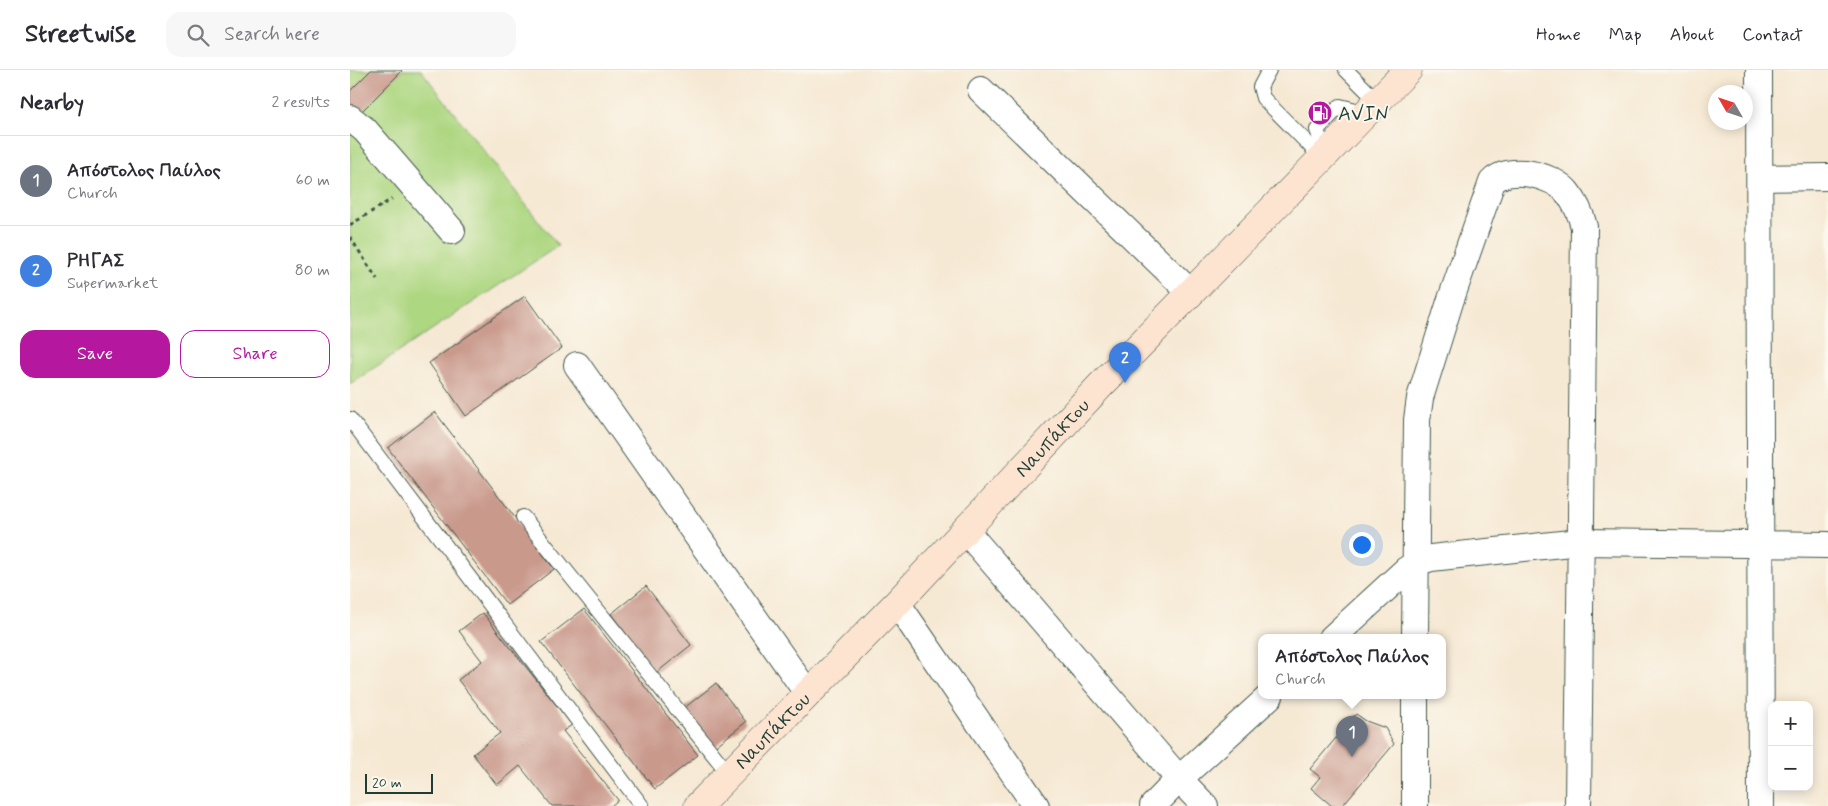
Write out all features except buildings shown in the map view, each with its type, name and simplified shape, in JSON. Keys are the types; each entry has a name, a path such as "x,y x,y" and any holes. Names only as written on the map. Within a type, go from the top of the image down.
{"main road":[{"name":"Ναυπάκτου","path":"698,806 966,531 1100,386 1373,107 1397,74"}],"street":[{"path":"1760,70 1761,806"},
{"path":"981,90 1191,293"},
{"path":"350,118 365,130 452,231"},
{"path":"1415,634 1417,420 1420,398 1492,182 1496,178 1507,174 1523,172 1547,178 1566,191 1580,211 1584,227 1578,806"},
{"path":"1760,178 1828,177"},
{"path":"577,365 808,694"},
{"path":"966,531 1179,779 1205,806"},
{"path":"1336,634 1415,564 1426,559 1441,556 1580,542 1828,545"},
{"path":"897,603 1036,806"},
{"path":"1153,806 1179,779 1267,699"},
{"path":"1415,699 1415,806"}],"lane":[{"path":"1269,70 1260,87 1263,98 1324,157"},
{"path":"1346,70 1373,107"},
{"path":"350,419 642,806"},
{"path":"523,517 730,774"}],"path":[{"path":"350,225 413,185"},
{"path":"350,237 377,279"}],"green space":[{"path":"350,70 421,70 558,246 350,384"}],"place":[{"name":"AVIN","path":"1320,113"},
{"name":"ΡΗΓΑΣ","path":"1125,383"},
{"name":"Απόστολος Παύλος","path":"1352,757"}]}
